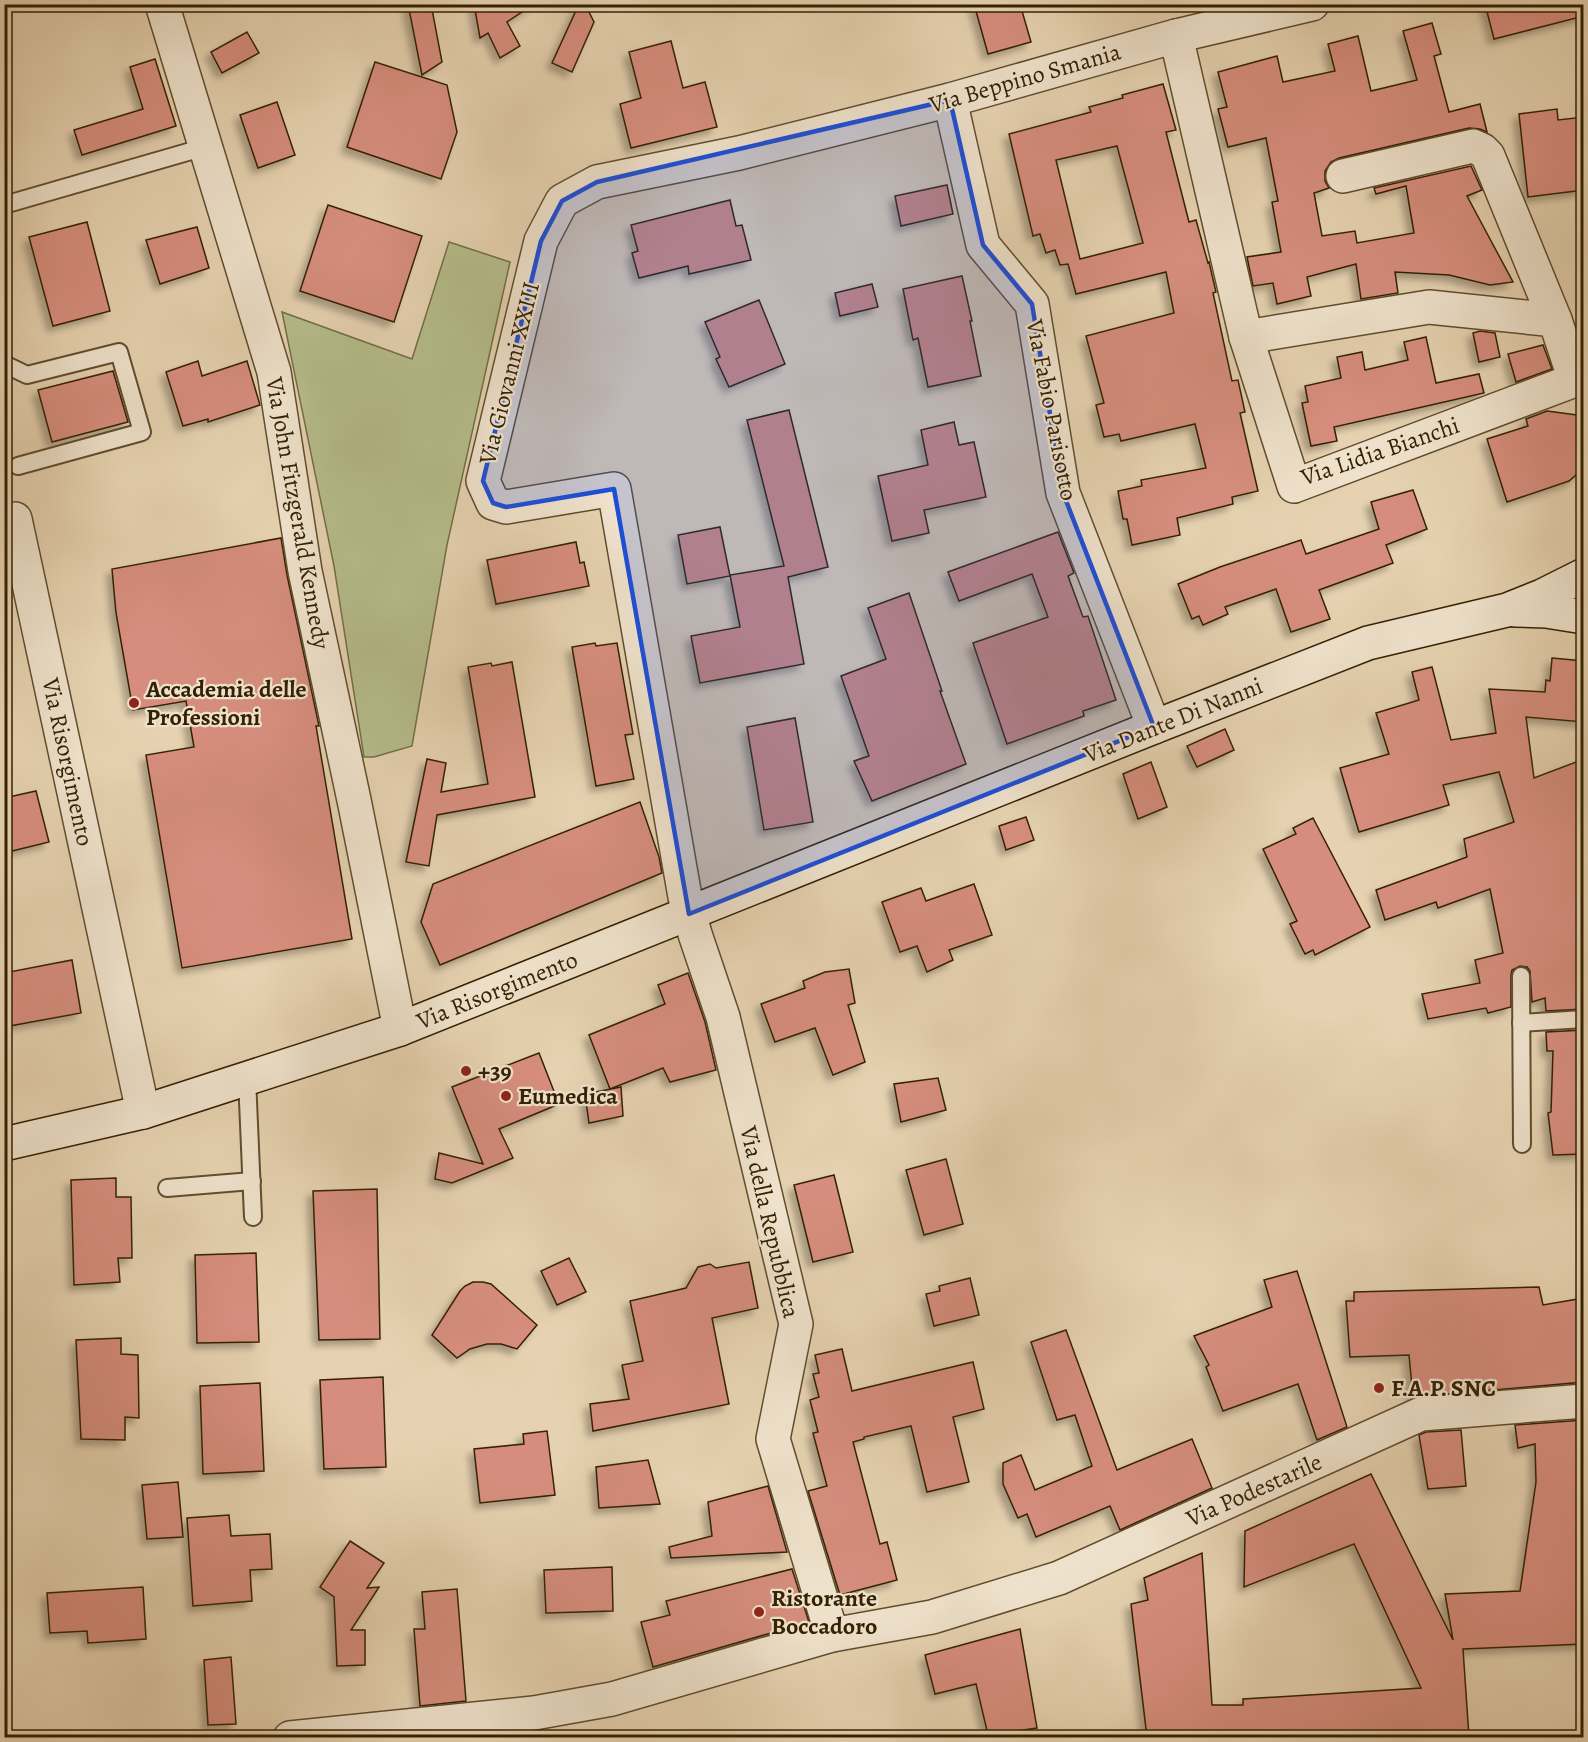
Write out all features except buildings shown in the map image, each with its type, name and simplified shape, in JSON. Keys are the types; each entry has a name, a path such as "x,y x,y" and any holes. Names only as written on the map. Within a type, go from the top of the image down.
{"street":[{"name":"Via John Fitzgerald Kennedy","path":"162,4 274,372 305,572 357,811 400,1029"},
{"name":"Via Beppino Smania","path":"739,153 950,100 1176,36 1312,4"},
{"name":"Via Lidia Bianchi","path":"1176,36 1246,337 1294,486 1580,380 1488,156 1482,150 1473,146 1343,176"},
{"name":"Via Fabio Parisotto","path":"950,100 983,245 1032,304 1063,492 1154,727"},
{"name":"Via Giovanni XXIII","path":"689,914 614,489 506,507 493,503 483,481 541,241 562,201 597,182 739,153"},
{"path":"1246,337 1429,307 1555,320"},
{"name":"Via Risorgimento","path":"15,519 143,1112"},
{"name":"Via Dante Di Nanni","path":"845,851 1368,643 1507,610 1584,575"},
{"name":"Via Dante Di Nanni","path":"1507,610 1546,611 1584,617"},
{"name":"Via Risorgimento","path":"4,1144 143,1112 400,1029 845,851"},
{"name":"Via della Repubblica","path":"689,914 723,1017 796,1324 773,1439 832,1635"},
{"name":"Via Podestarile","path":"290,1737 534,1713 612,1699 832,1635 932,1617 1059,1578 1421,1414 1584,1401"}],"lane":[{"path":"4,205 205,147"},
{"path":"4,364 27,375 119,352 142,432 18,466"},
{"path":"1521,976 1522,1144"},
{"path":"1521,1023 1584,1019"},
{"path":"248,1078 254,1217"},
{"path":"167,1188 252,1181"}],"highlighted area":[{"path":"950,100 983,245 1032,304 1063,493 1154,727 689,914 614,489 506,507 493,503 483,481 541,241 562,201 597,182"}],"green space":[{"path":"449,242 510,262 447,545 412,746 374,757 364,757 334,566 282,312 412,359"}],"place":[{"name":"Accademia delle Professioni","path":"134,703"},
{"name":"+39","path":"466,1071"},
{"name":"Eumedica","path":"506,1096"},
{"name":"F.A.P. SNC","path":"1379,1388"},
{"name":"Ristorante Boccadoro","path":"759,1612"}]}
